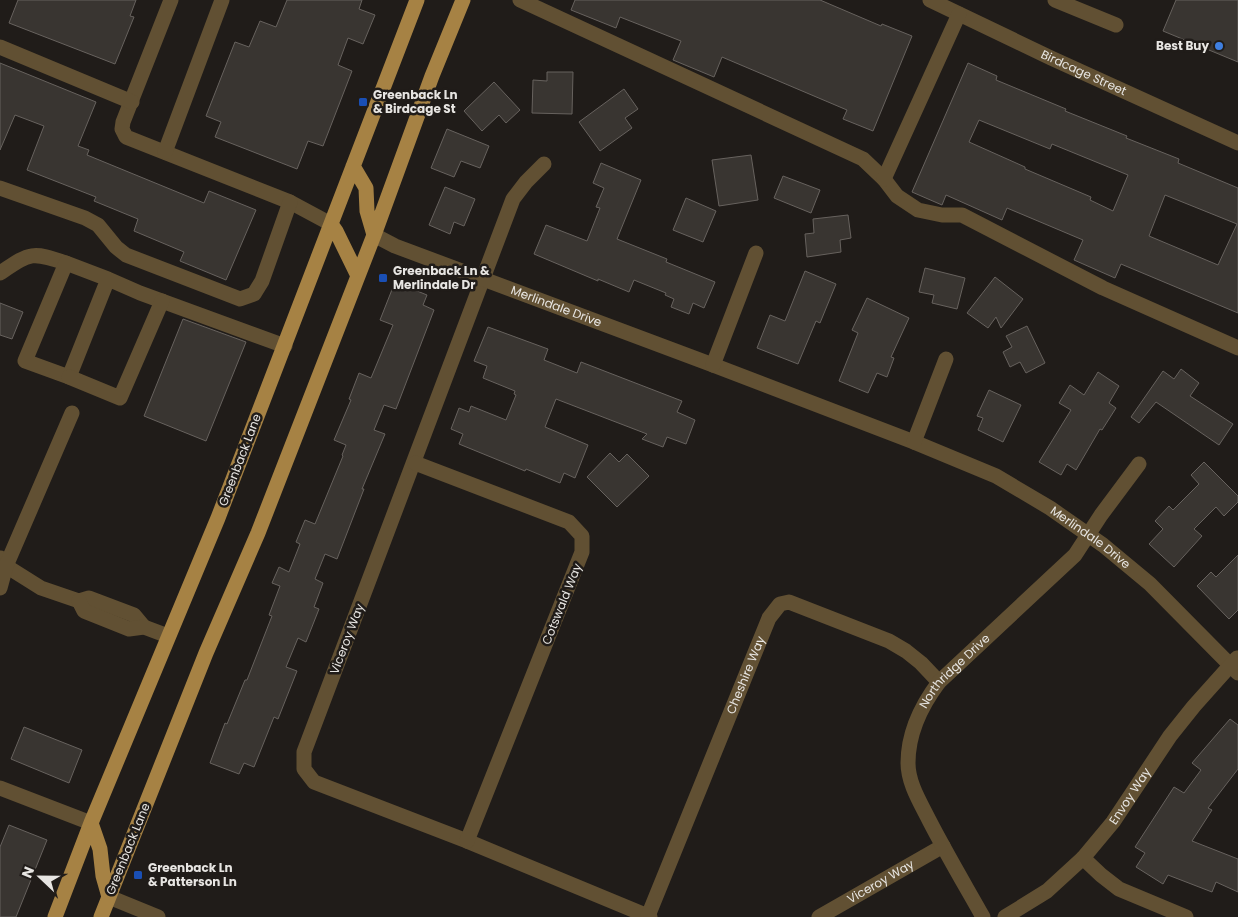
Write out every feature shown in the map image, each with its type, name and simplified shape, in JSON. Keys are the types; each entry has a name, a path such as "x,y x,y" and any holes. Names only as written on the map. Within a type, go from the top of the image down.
{"main road":[{"name":"Greenback Lane","path":"55,917 91,823 218,518 417,0"},
{"name":"Greenback Lane","path":"101,917 206,653 261,524 374,235 432,76 463,0"},
{"path":"353,166 366,188 367,211 374,235"},
{"path":"331,224 358,276"},
{"path":"91,823 100,850 103,876 109,897"}],"street":[{"path":"171,0 123,122 122,129 126,137 290,202 331,224"},
{"path":"164,152 222,0"},
{"path":"520,0 863,159 884,179 897,196 918,210 942,215 962,215 1103,288 1238,348"},
{"name":"Birdcage Street","path":"930,0 947,4 959,14 1051,58 1238,143"},
{"path":"1055,0 1116,25"},
{"path":"884,179 959,14"},
{"path":"0,47 132,102"},
{"name":"Viceroy Way","path":"544,164 526,182 513,199 304,752 304,769 314,782 467,841 649,917"},
{"path":"0,188 84,218 98,225 116,247 126,255 240,299 254,294 262,281 290,202"},
{"name":"Merlindale Drive","path":"374,235 396,246 914,442 996,476 1050,508 1103,545 1150,584 1236,665"},
{"path":"713,365 756,253"},
{"path":"0,273 23,258 33,255 45,256 285,346"},
{"path":"66,264 26,361 120,398 162,301"},
{"path":"69,377 108,279"},
{"path":"914,442 946,359"},
{"path":"0,588 3,562 72,413"},
{"name":"Cotswald Way","path":"414,463 569,522 582,536 582,552 467,841"},
{"name":"Northridge Drive","path":"983,917 943,846 914,789 908,764 910,740 916,719 925,700 939,682 1075,555 1139,464"},
{"path":"3,562 41,588 79,601 84,611 129,629 144,627 168,636"},
{"name":"Cheshire Way","path":"649,917 769,618 780,604 789,602 889,641 921,662 939,682"},
{"name":"Envoy Way","path":"1005,917 1047,891 1083,858 1113,822 1170,736 1236,665"},
{"path":"0,788 91,823"},
{"name":"Viceroy Way","path":"819,917 943,846"},
{"path":"1083,858 1101,875 1119,888 1186,917"},
{"path":"109,897 158,917"}],"building":[{"path":"18,0 136,0 130,16 134,17 115,64 9,23"},
{"path":"287,0 362,0 359,9 375,15 363,44 348,38 338,65 352,71 323,146 308,141 297,169 215,137 221,122 206,116 235,42 249,47 260,21 276,27"},
{"path":"575,0 820,0 881,26 882,24 912,36 873,131 843,119 847,110 722,57 714,77 673,60 681,41 620,17 616,28 571,10"},
{"name":"Best Buy","path":"1176,0 1238,0 1238,62 1163,31"},
{"path":"0,63 96,102 78,146 89,150 87,155 204,203 209,191 256,210 226,280 180,261 184,252 134,231 138,219 94,201 96,197 27,170 44,126 15,115 0,150"},
{"path":"968,63 997,76 996,80 1127,136 1126,138 1179,159 1178,163 1238,188 1238,313 1121,264 1115,278 1074,260 1083,240 1007,208 1002,220 946,195 942,205 912,192","holes":["979,120 1050,149 1052,144 1128,175 1113,211 1090,200 1091,197 1025,169 1025,167 969,142","1165,195 1237,224 1218,265 1149,236"]},
{"path":"547,72 573,72 572,114 532,113 533,80 547,81"},
{"path":"494,82 520,110 506,123 499,115 482,131 464,111"},
{"path":"624,89 638,109 625,118 632,128 600,151 579,122"},
{"path":"447,129 489,146 480,168 461,161 454,177 431,168"},
{"path":"751,155 758,200 719,206 712,160"},
{"path":"601,163 641,180 617,239 667,259 666,262 715,282 704,308 693,303 689,314 671,307 674,299 665,295 666,293 634,280 629,292 534,254 546,225 587,241 600,208 596,207 604,188 593,183"},
{"path":"783,176 820,190 811,213 774,198"},
{"path":"445,187 475,199 464,226 454,222 450,234 429,225"},
{"path":"686,198 716,211 703,242 673,230"},
{"path":"848,215 851,238 840,240 841,252 807,257 805,234 814,233 813,219"},
{"path":"925,268 965,278 957,309 932,303 934,295 919,292"},
{"path":"805,271 836,284 820,323 816,321 798,364 757,348 770,315 785,321"},
{"path":"995,277 1023,299 1001,328 996,317 988,328 967,313"},
{"path":"395,282 427,295 423,305 434,310 396,409 384,405 374,430 385,434 362,489 364,489 337,559 325,554 315,579 323,583 314,607 319,609 306,642 298,638 286,667 297,671 278,719 274,717 254,767 244,763 239,774 210,763 225,723 227,724 245,680 247,680 272,616 269,615 280,586 272,583 279,567 289,572 300,544 296,542 305,520 315,524 343,456 346,445 334,440 351,400 349,399 359,373 371,378 393,325 380,320"},
{"path":"867,298 909,318 891,357 894,358 887,377 877,373 868,393 839,381 858,333 852,330"},
{"path":"0,303 23,312 12,339 0,335"},
{"path":"183,319 246,342 206,441 144,416"},
{"path":"1027,326 1045,363 1026,373 1020,362 1010,367 1003,352 1012,347 1006,336"},
{"path":"488,327 548,349 544,360 577,373 581,362 682,401 677,412 695,420 686,444 667,437 663,447 642,439 647,434 556,399 545,427 588,445 575,478 564,473 560,483 459,444 463,434 451,429 459,408 469,412 471,406 506,420 516,395 514,394 515,391 483,378 487,366 474,361"},
{"path":"1181,369 1199,383 1190,396 1233,424 1219,445 1156,402 1139,423 1131,417 1163,371 1174,379"},
{"path":"1098,372 1119,386 1109,403 1116,408 1102,430 1100,429 1076,470 1067,464 1061,475 1039,462 1071,410 1059,403 1070,385 1084,395"},
{"path":"989,390 1021,405 1003,442 978,430 983,418 977,416"},
{"path":"610,453 619,462 627,454 649,476 617,507 587,477"},
{"path":"1204,462 1238,496 1238,502 1224,516 1216,507 1194,529 1202,536 1174,567 1149,544 1163,529 1155,521 1169,506 1173,510 1199,484 1191,475"},
{"path":"1238,555 1238,610 1229,619 1197,586 1211,572 1216,577"},
{"path":"1230,719 1238,725 1238,769 1208,808 1212,810 1192,841 1238,859 1238,892 1216,882 1212,892 1168,875 1163,884 1136,867 1145,853 1135,847 1174,787 1184,793 1201,770 1192,763"},
{"path":"24,727 82,750 69,783 11,759"},
{"path":"9,825 47,840 16,917 0,917 0,847"}],"place":[{"name":"Best Buy","path":"1219,46"},
{"name":"Greenback Ln & Birdcage St","path":"363,102"},
{"name":"Greenback Ln & Merlindale Dr","path":"383,278"},
{"name":"Greenback Ln & Patterson Ln","path":"138,875"}]}
